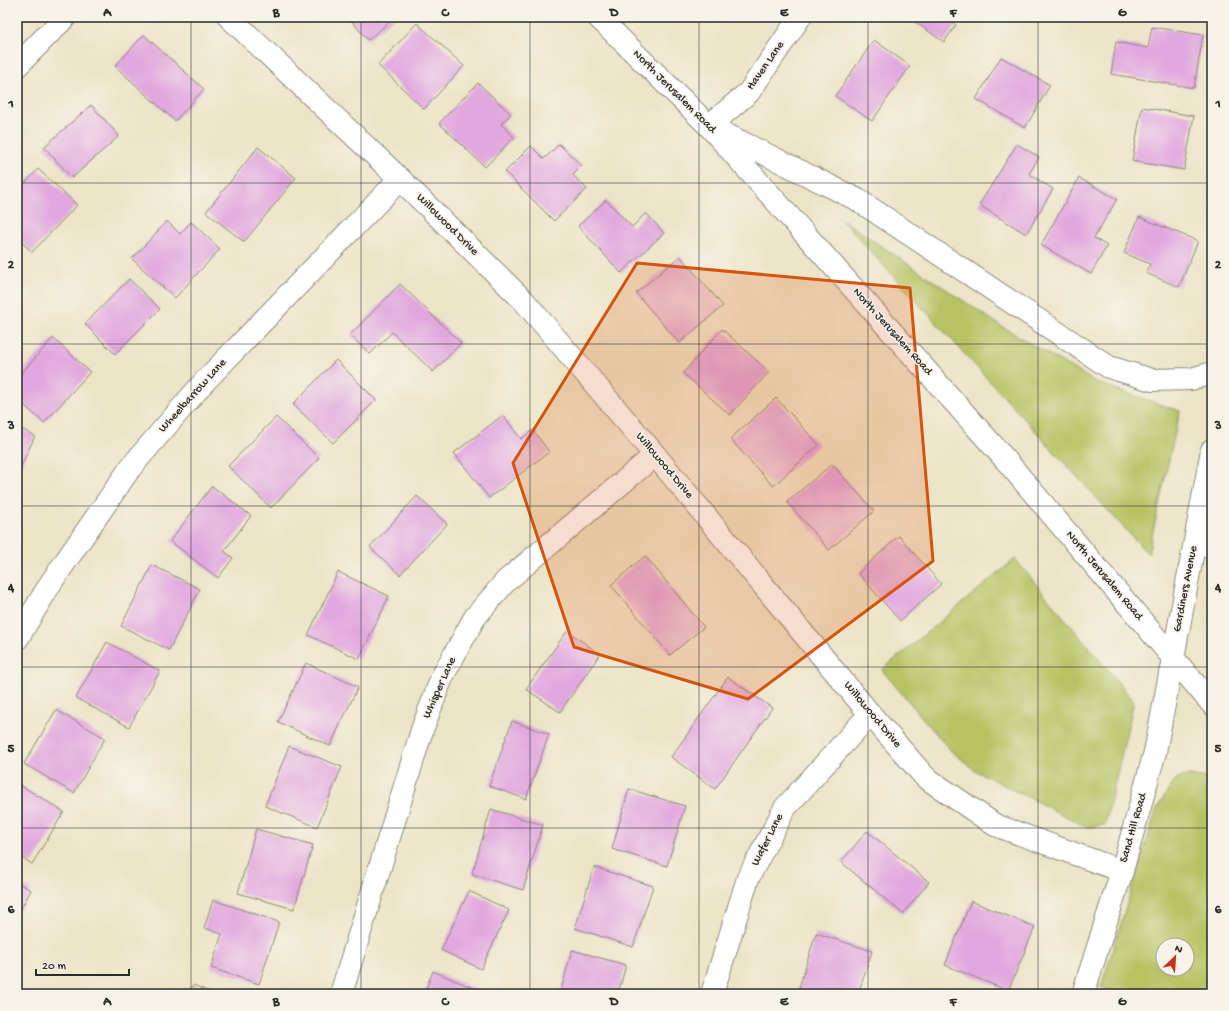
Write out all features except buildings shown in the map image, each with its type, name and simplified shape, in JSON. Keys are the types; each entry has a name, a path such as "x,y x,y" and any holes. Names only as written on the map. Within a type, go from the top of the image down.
{"street":[{"path":"17,66 65,17"},
{"name":"Willowood Drive","path":"229,17 400,179 524,301 655,455 870,714 925,777 995,825 1122,871"},
{"name":"North Jerusalem Road","path":"598,17 709,126 998,452 1212,704"},
{"name":"Haven Lane","path":"709,126 749,92 800,17"},
{"path":"709,126 858,200 1109,367 1152,380 1191,379 1212,372"},
{"name":"Wheelbarrow Lane","path":"17,639 52,580 131,467 204,382 400,179"},
{"name":"Gardiners Avenue","path":"1173,658 1203,547 1212,450"},
{"name":"Whisper Lane","path":"341,994 422,730 442,677 476,617 506,581 655,455"},
{"name":"Sand Hill Road","path":"1083,994 1122,871 1155,752 1173,658"},
{"name":"Wafer Lane","path":"712,994 748,878 784,808 870,714"}],"highlighted area":[{"path":"637,263 910,288 933,561 748,699 574,647 513,463"}],"green space":[{"path":"841,219 1001,326 1097,383 1180,411 1148,554"},
{"path":"1015,559 1134,701 1105,825 1087,827 976,771 949,749 882,670"},
{"path":"1189,775 1212,779 1212,994 1120,994 1101,987 1157,808 1175,780"}]}
